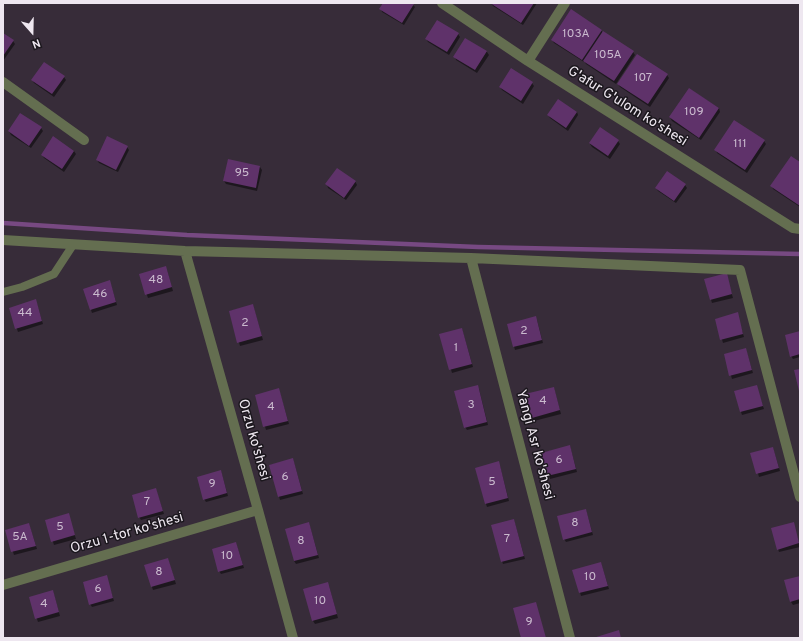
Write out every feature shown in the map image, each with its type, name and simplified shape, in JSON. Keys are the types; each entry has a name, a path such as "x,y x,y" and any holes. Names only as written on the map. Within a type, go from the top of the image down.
{"street":[{"name":"G'afur G'ulom ko'shesi","path":"442,3 528,61 793,228 800,229"},
{"path":"528,61 565,3"},
{"path":"3,82 84,140"},
{"path":"3,240 185,251 471,258 740,270 800,497"},
{"name":"Orzu ko'shesi","path":"185,251 293,638"},
{"name":"Yangi Asr ko'shesi","path":"471,258 570,638"},
{"name":"Orzu 1-tor ko'shesi","path":"3,585 258,510"}],"lane":[{"path":"3,292 22,287 54,274 73,245"}],"building":[{"path":"383,3 414,4 402,23 379,9"},
{"path":"490,3 534,3 521,23"},
{"path":"571,9 602,30 582,60 551,40"},
{"path":"437,20 459,33 447,52 425,39"},
{"path":"603,31 634,51 614,81 583,61"},
{"path":"3,33 14,40 3,56"},
{"path":"465,38 487,51 475,70 453,57"},
{"path":"637,54 668,74 648,104 617,84"},
{"path":"44,62 65,76 52,94 31,80"},
{"path":"511,68 533,82 521,101 499,87"},
{"path":"689,88 719,108 699,138 669,117"},
{"path":"558,99 577,112 566,128 547,115"},
{"path":"20,113 42,127 29,146 8,131"},
{"path":"734,120 765,140 745,170 714,150"},
{"path":"600,127 619,140 608,156 589,143"},
{"path":"53,136 74,151 62,169 41,155"},
{"path":"107,136 128,146 116,170 96,160"},
{"path":"791,156 800,162 800,206 770,186"},
{"path":"228,159 260,166 256,188 223,181"},
{"path":"337,168 356,181 344,198 325,184"},
{"path":"667,171 686,184 674,201 655,188"},
{"path":"166,266 172,287 145,295 139,274"},
{"path":"727,273 732,294 710,300 704,279"},
{"path":"110,280 116,302 90,310 83,289"},
{"path":"36,299 42,321 15,329 9,308"},
{"path":"253,304 262,336 237,343 229,311"},
{"path":"738,312 743,334 720,340 715,319"},
{"path":"536,316 542,340 513,347 507,324"},
{"path":"462,328 472,364 449,370 439,334"},
{"path":"800,331 800,354 790,357 785,335"},
{"path":"746,348 752,370 729,376 724,354"},
{"path":"800,369 800,391 799,391 794,370"},
{"path":"478,385 487,422 464,428 454,391"},
{"path":"757,385 763,406 740,412 734,391"},
{"path":"554,387 560,410 532,418 525,394"},
{"path":"279,388 288,421 263,427 255,395"},
{"path":"570,445 576,469 547,476 541,453"},
{"path":"773,447 779,468 756,474 750,453"},
{"path":"293,458 302,491 278,497 269,465"},
{"path":"499,461 508,498 485,504 475,468"},
{"path":"221,470 227,493 203,500 197,477"},
{"path":"156,488 163,511 138,518 132,495"},
{"path":"586,509 592,532 563,540 557,516"},
{"path":"69,513 75,535 51,542 45,520"},
{"path":"514,519 524,556 501,562 491,525"},
{"path":"309,522 318,555 294,561 285,529"},
{"path":"794,522 799,543 777,550 771,528"},
{"path":"29,523 36,546 11,552 5,530"},
{"path":"236,542 243,565 218,572 212,549"},
{"path":"168,558 175,580 151,587 144,565"},
{"path":"601,562 608,586 579,593 572,570"},
{"path":"107,575 113,598 89,605 83,582"},
{"path":"800,576 800,599 790,602 784,580"},
{"path":"328,582 337,614 312,621 303,589"},
{"path":"53,590 59,612 35,619 29,597"},
{"path":"536,602 546,638 521,638 513,608"},
{"path":"619,630 621,638 593,638"}],"waterway":[{"path":"3,223 187,235 478,247 800,254"}]}
